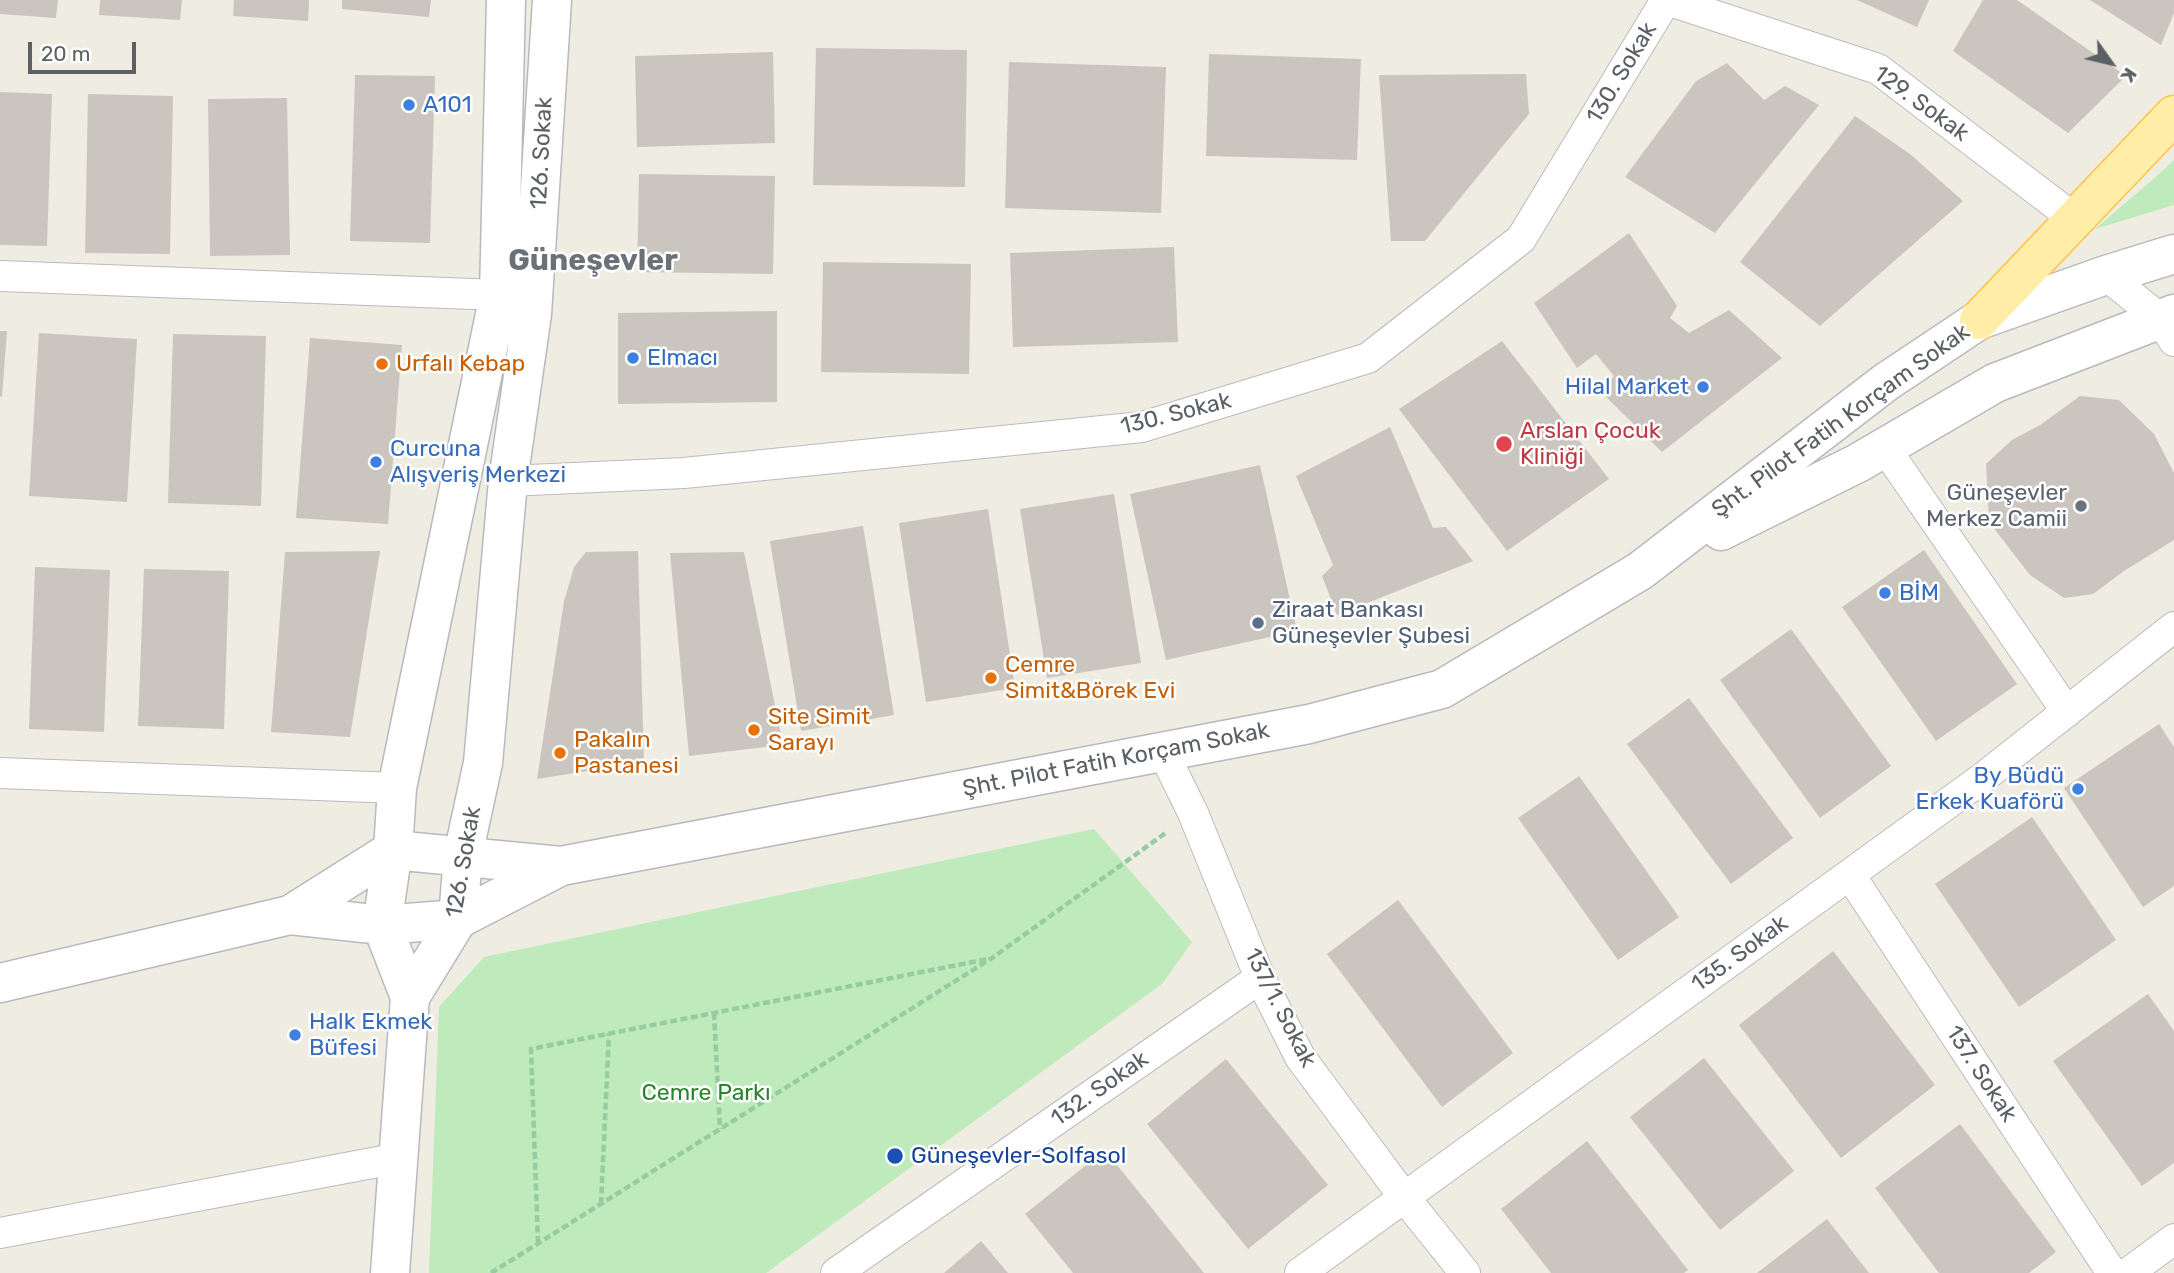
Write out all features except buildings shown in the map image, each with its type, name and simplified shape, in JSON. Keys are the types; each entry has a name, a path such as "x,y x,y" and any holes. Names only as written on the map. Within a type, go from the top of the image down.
{"main road":[{"name":"126. Sokak","path":"410,996 382,925 393,850 397,788 499,295 506,0"},
{"name":"126. Sokak","path":"410,996 458,919 463,855 483,763 508,481 532,314 552,0"},
{"path":"1979,320 2174,115"},
{"name":"Şht. Pilot Fatih Korçam Sokak","path":"1640,571 1886,382 1979,320 2174,254"},
{"name":"Şht. Pilot Fatih Korçam Sokak","path":"561,866 1309,724 1441,689 1640,571 1858,463 1995,383 2169,324"},
{"path":"0,983 289,915 393,850 561,866"},
{"path":"289,915 382,925 458,919 561,866"},
{"path":"390,1273 410,996"}],"street":[{"name":"130. Sokak","path":"508,481 684,473 1142,427 1368,358 1521,239 1666,0"},
{"name":"129. Sokak","path":"1666,0 1878,69 2076,220"},
{"path":"2106,275 2169,324"},
{"path":"0,276 499,295"},
{"path":"1885,447 2067,712"},
{"name":"135. Sokak","path":"1300,1273 1980,780 2174,626"},
{"name":"137/1. Sokak","path":"1163,752 1193,813 1260,978 1300,1057 1404,1197 1465,1273"},
{"path":"0,773 397,788"},
{"name":"137. Sokak","path":"1850,875 2112,1273"},
{"name":"132. Sokak","path":"836,1273 1260,978"},
{"path":"0,1234 399,1158"},
{"path":"2128,1273 2174,1239"}],"path":[{"path":"491,1273 992,958 1193,813"},
{"path":"538,1243 531,1049 992,958"},
{"path":"714,1013 720,1129"},
{"path":"601,1204 609,1033"}],"green space":[{"path":"2174,160 2174,205 2095,229 2150,182"},
{"name":"Cemre Parkı","path":"1094,829 1192,942 1162,984 766,1273 429,1273 439,1007 484,957"}],"place":[{"name":"A101","path":"409,105"},
{"name":"Elmacı","path":"633,358"},
{"name":"Urfalı Kebap","path":"382,364"},
{"name":"Hilal Market","path":"1703,387"},
{"name":"Arslan Çocuk Kliniği","path":"1504,444"},
{"name":"Curcuna Alışveriş Merkezi","path":"376,462"},
{"name":"Güneşevler Merkez Camii","path":"2081,506"},
{"name":"BİM","path":"1885,593"},
{"name":"Ziraat Bankası Güneşevler Şubesi","path":"1258,623"},
{"name":"Cemre Simit&Börek Evi","path":"991,678"},
{"name":"Site Simit Sarayı","path":"754,730"},
{"name":"Pakalın Pastanesi","path":"560,753"},
{"name":"By Büdü Erkek Kuaförü","path":"2078,789"},
{"name":"Halk Ekmek Büfesi","path":"295,1035"},
{"name":"Güneşevler-Solfasol","path":"895,1156"}],"district":[{"name":"Güneşevler","path":"593,261"}]}
